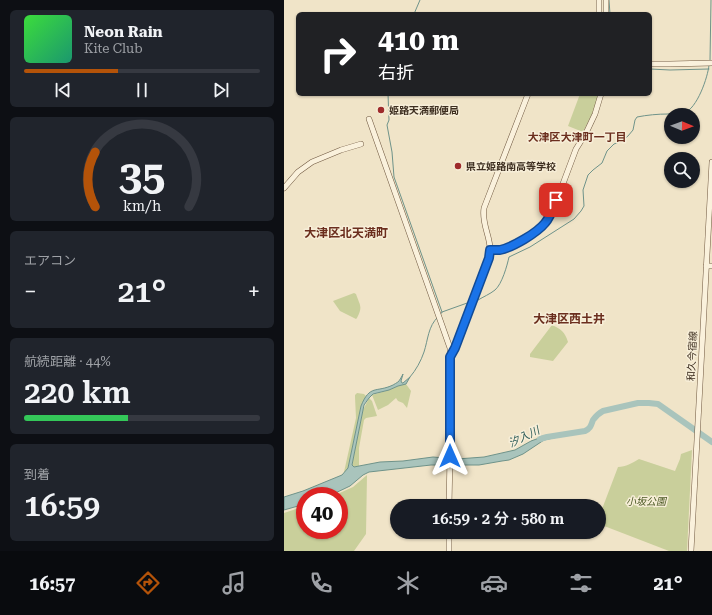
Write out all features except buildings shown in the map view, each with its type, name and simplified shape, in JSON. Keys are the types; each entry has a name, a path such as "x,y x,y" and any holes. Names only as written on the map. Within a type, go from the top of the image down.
{"street":[{"path":"599,0 599,12"},
{"path":"606,0 606,12"},
{"path":"652,64 712,63"},
{"path":"450,357 455,348 489,258 490,245 484,222 484,208 527,96"},
{"path":"490,250 500,250 513,245 531,235 547,221 552,213 576,149 586,133 601,96"},
{"path":"369,119 449,345 449,499"},
{"path":"284,188 298,172 312,162 341,150 361,144"},
{"name":"和久今宿線","path":"690,551 712,162"},
{"path":"706,266 712,266"},
{"path":"448,551 449,539"}],"green space":[{"path":"579,96 598,97 593,112 583,132 568,126"},
{"path":"354,293 356,294 360,306 360,311 356,319 340,311 333,301"},
{"path":"552,325 562,331 568,342 553,361 530,357 530,354"},
{"path":"406,384 411,391 407,408 396,398 388,405 378,410 372,395"},
{"path":"357,393 364,394 366,396 361,406 348,468 344,472 356,418 355,395"},
{"path":"369,398 372,401 377,416 366,418 364,420 359,448 359,466 354,467 352,465 363,410"},
{"name":"小坂公園","path":"692,450 687,551 669,551 606,527 606,499 618,467 626,466 639,459 675,471 681,454"},
{"path":"367,475 366,534 354,551 284,551 284,513 296,509 296,539 348,539 348,489"}],"water":[{"path":"403,374 401,381 403,383 410,377 406,384 373,394 364,405 352,465 354,467 380,462 433,457 457,459 484,457 515,450 542,437 558,437 544,440 523,454 509,460 479,465 431,465 369,472 348,487 313,487 342,475 348,468 361,406 367,395 374,390 393,385"},
{"path":"296,493 296,507 284,510 284,497"}],"waterway":[{"path":"415,12 420,0"},
{"path":"609,0 610,12"},
{"path":"710,61 711,0"},
{"path":"475,301 491,293 498,287 504,275 509,257 530,247 574,219 584,206 583,190 588,175 602,163 607,151 614,144 622,141 628,136 633,130 637,117 656,114 684,113 693,106 701,92 709,65"},
{"path":"652,69 709,69"},
{"path":"388,96 389,120 387,125 392,152 394,177 442,312"},
{"path":"440,315 442,312 470,302"},
{"path":"410,377 421,359 430,329 438,317"},
{"name":"汐入川","path":"540,439 585,431 590,428 595,417 603,411 638,403 649,403 658,404 712,442"}],"place":[{"name":"姫路天満郵便局","path":"381,110"},
{"name":"県立姫路南高等学校","path":"458,166"}],"district":[{"name":"大津区大津町一丁目","path":"577,137"},
{"name":"大津区北天満町","path":"346,233"},
{"name":"大津区西土井","path":"569,319"}],"route":[{"path":"450,456 450,357 471,307 489,258 490,250 500,250 531,235 547,221 552,213 556,200"}]}
